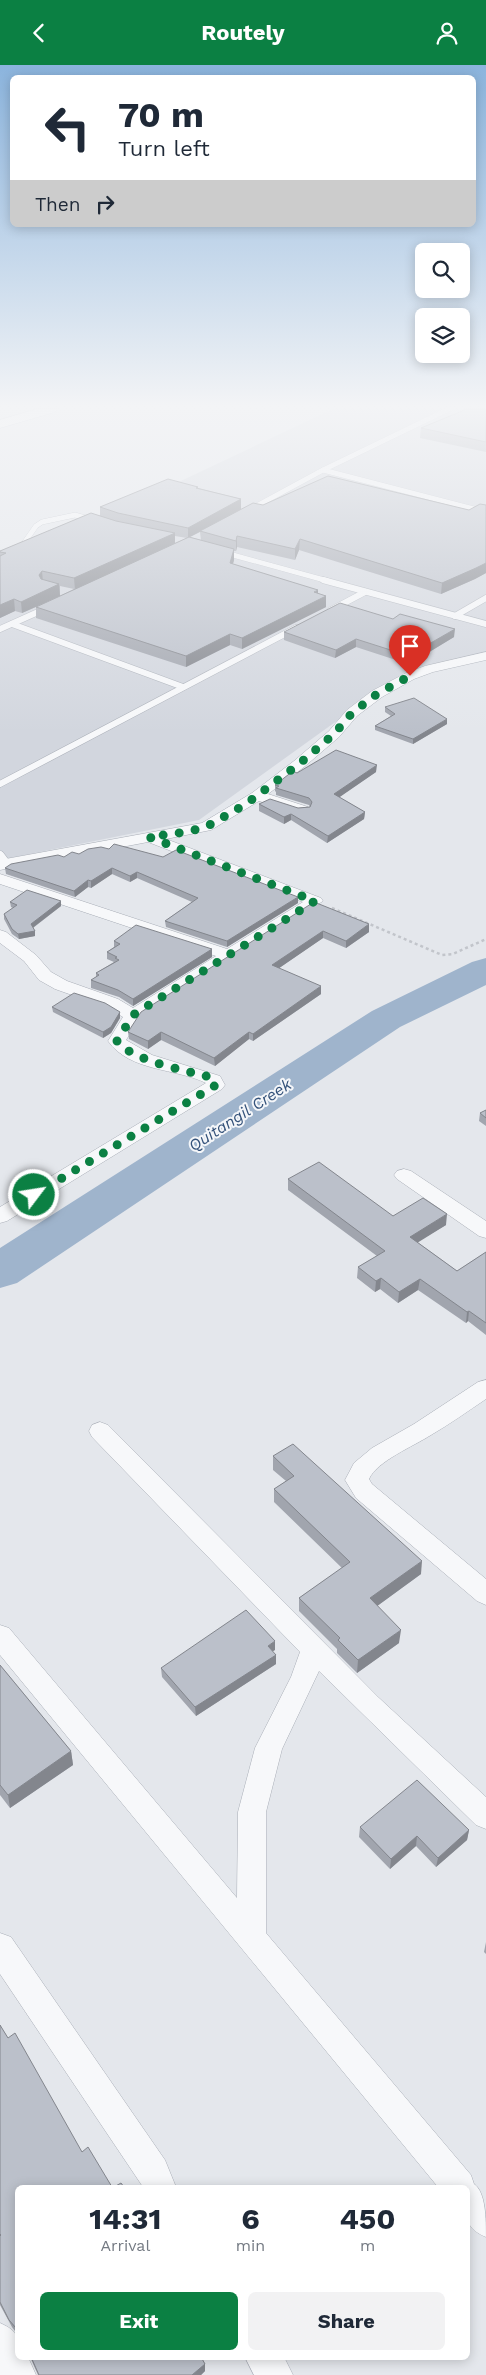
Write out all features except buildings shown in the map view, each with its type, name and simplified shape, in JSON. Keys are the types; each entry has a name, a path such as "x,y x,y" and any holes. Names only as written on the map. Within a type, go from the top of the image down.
{"street":[{"path":"2,861 186,832 206,827 257,796 299,764 334,734 352,713 377,694 410,676 429,669 486,656"},
{"path":"257,796 303,811"},
{"path":"149,837 315,901"},
{"path":"0,879 230,955"},
{"path":"0,1215 216,1085 214,1080 206,1076 145,1057 122,1047 117,1041 133,1015 315,901"},
{"path":"0,935 30,958 45,976 61,985 112,1003 133,1015"},
{"path":"404,1175 486,1231"},
{"path":"486,1388 422,1430 380,1454 362,1469 358,1480 364,1491 486,1594"},
{"path":"100,1431 314,1650 486,1816"},
{"path":"0,1636 457,2185"},
{"path":"251,1938 252,1811 269,1748 303,1679 314,1650"},
{"path":"0,1948 153,2172 159,2185"},
{"path":"470,2200 486,2220"},
{"path":"0,2341 18,2375"},
{"path":"265,2360 275,2375"}],"lane":[{"path":"0,558 22,546 36,526 42,522 67,517"},
{"path":"82,517 99,521"},
{"path":"217,551 486,624"},
{"path":"322,615 365,592"},
{"path":"455,615 486,598"},
{"path":"0,629 58,604"},
{"path":"12,624 183,687"},
{"path":"0,783 304,624"}],"path":[{"path":"315,901 442,955 453,953 486,939"}],"shaded area":[{"path":"96,517 486,517 486,653 409,669 199,820 0,860 0,556"}],"waterway":[{"name":"Quitangil Creek","path":"0,1271 386,1019 486,970"}],"route":[{"path":"34,1195 216,1085 214,1080 206,1076 145,1057 122,1047 117,1041 133,1015 315,901 149,837 206,827 246,804 299,764 334,734 352,713 377,694 410,676"}]}
